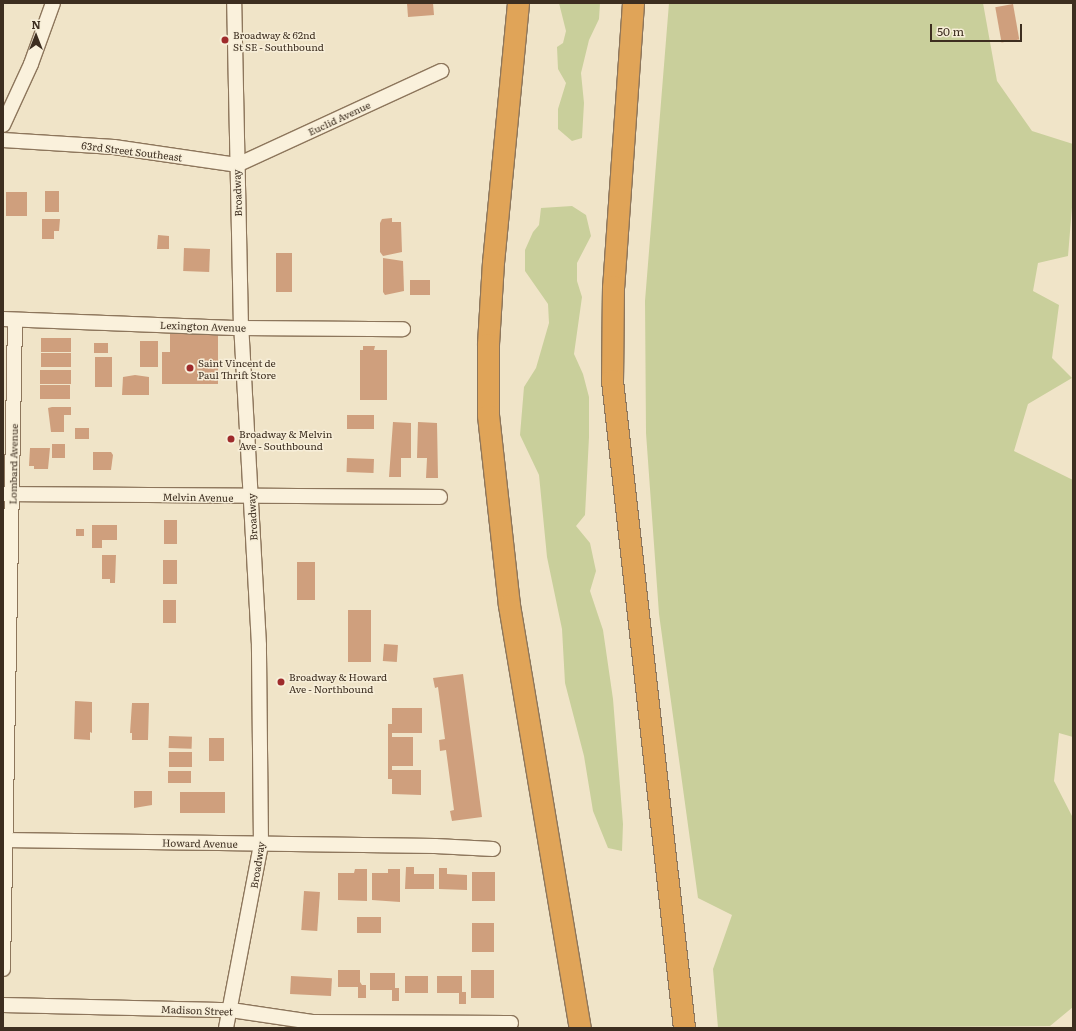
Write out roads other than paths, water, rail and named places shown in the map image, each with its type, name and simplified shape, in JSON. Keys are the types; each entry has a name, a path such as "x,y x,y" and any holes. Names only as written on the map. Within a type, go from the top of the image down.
{"highway":[{"path":"518,3 493,262 488,344 488,415 509,605 580,1028"},
{"path":"633,3 614,270 612,380 684,1028"}],"street":[{"path":"3,125 31,64 53,3"},
{"name":"Broadway","path":"226,1028 231,1010 261,844 259,645 252,497 241,328 236,165 234,3"},
{"name":"Euclid Avenue","path":"236,165 441,71"},
{"name":"63rd Street Southeast","path":"3,140 114,147 236,165"},
{"name":"Lexington Avenue","path":"9,319 241,328 403,329"},
{"name":"Lombard Avenue","path":"3,968 9,319"},
{"name":"Melvin Avenue","path":"8,494 252,497 440,497"},
{"name":"Howard Avenue","path":"4,840 435,846 493,849"},
{"name":"Madison Street","path":"3,1005 231,1010 312,1022 511,1023"}],"place":[{"name":"Broadway & 62nd St SE - Southbound","path":"225,40"},
{"name":"Saint Vincent de Paul Thrift Store","path":"190,368"},
{"name":"Broadway & Melvin Ave - Southbound","path":"231,439"},
{"name":"Broadway & Howard Ave - Northbound","path":"281,682"}]}
